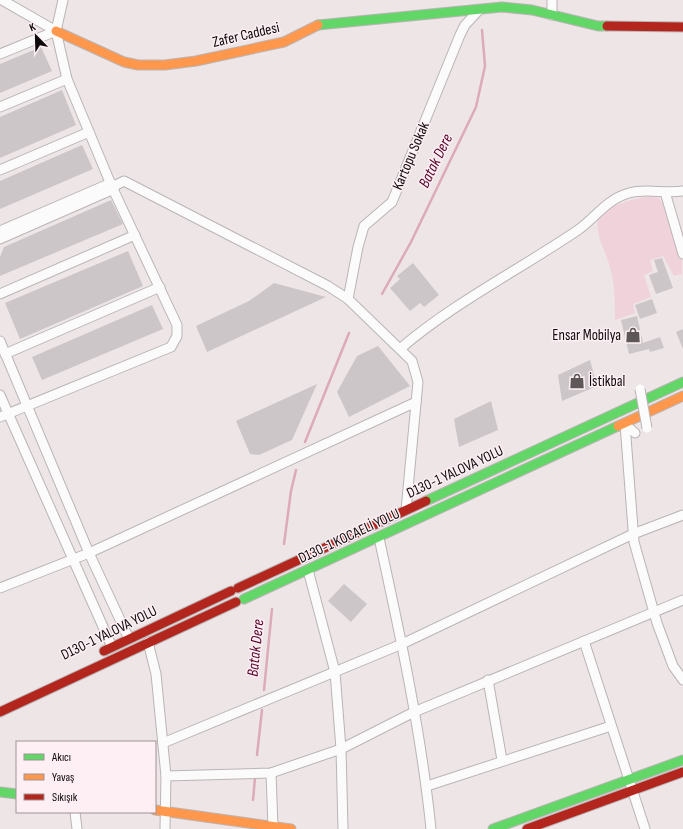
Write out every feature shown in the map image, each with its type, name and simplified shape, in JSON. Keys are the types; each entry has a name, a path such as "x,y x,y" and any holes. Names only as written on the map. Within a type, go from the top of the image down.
{"main road":[{"name":"Zafer Caddesi","path":"56,31 124,62 138,65 165,65 196,61 284,42 321,22 502,7 532,10 598,26 683,27"},
{"name":"D130-1 YALOVA YOLU","path":"93,657 234,589 406,510 659,388 683,382"},
{"name":"D130-1 KOCAELİ YOLU","path":"0,712 148,642 379,538 683,396"},
{"path":"493,829 683,760"},
{"path":"527,829 683,772"},
{"path":"0,792 16,794"},
{"path":"160,810 291,829"}],"street":[{"path":"2,0 56,31"},
{"path":"4,416 171,347 177,336 177,325 112,186 67,79 56,31 63,0"},
{"path":"552,0 552,15"},
{"name":"Kartopu Sokak","path":"348,298 358,247 364,226 392,202 460,35 465,25 479,10"},
{"path":"0,54 56,31"},
{"path":"0,107 67,79"},
{"path":"0,170 89,132"},
{"path":"0,231 124,181 317,280 348,298 401,348 412,361 418,382 406,510"},
{"path":"0,239 112,186"},
{"path":"401,348 450,310 584,226 611,201 628,193 638,191 683,191"},
{"path":"665,192 683,254"},
{"path":"0,294 135,235"},
{"path":"5,354 160,287"},
{"path":"0,341 89,552 129,639"},
{"path":"640,389 647,428"},
{"path":"0,395 4,416 112,647"},
{"path":"0,588 72,560 416,402"},
{"path":"625,424 635,433"},
{"path":"625,424 634,542 673,666 683,680"},
{"path":"163,743 402,644 633,534 683,515"},
{"path":"379,538 402,644 427,786 431,829"},
{"path":"308,570 336,672 341,749 343,829"},
{"path":"166,776 271,773 341,749 414,712 488,680 656,613 683,600"},
{"path":"584,641 645,829"},
{"path":"148,642 156,674 163,743 166,776 160,810 165,829"},
{"path":"488,680 502,760"},
{"path":"427,786 502,760 611,726"},
{"path":"271,773 273,827"},
{"path":"75,813 77,829"}],"shaded area":[{"path":"650,196 659,198 663,205 682,259 682,274 674,276 663,256 650,260 653,271 644,275 651,297 633,304 635,313 615,320 615,300 612,273 599,238 597,226 598,220 603,214 621,203"}],"building":[{"path":"41,47 52,71 0,93 0,64"},
{"path":"62,90 76,125 0,158 0,117"},
{"path":"82,145 93,169 0,209 0,181"},
{"path":"111,200 123,224 0,276 0,257 4,247"},
{"path":"128,251 143,286 20,339 5,303"},
{"path":"662,258 673,288 656,294 649,275 658,272 654,260"},
{"path":"413,263 439,295 424,307 420,303 410,311 390,288 400,279 397,276"},
{"path":"274,283 326,297 207,352 196,326 249,301"},
{"path":"652,299 657,313 640,319 635,305"},
{"path":"152,305 163,329 42,380 32,357"},
{"name":"Ensar Mobilya","path":"637,316 643,343 660,337 664,348 650,352 649,349 629,354 621,320"},
{"path":"683,329 683,349 676,332"},
{"path":"378,346 410,386 349,417 337,392 357,356"},
{"path":"590,360 597,386 562,401 558,375"},
{"path":"317,384 292,440 259,455 250,454 236,421"},
{"path":"491,401 498,430 459,447 454,419"},
{"path":"344,584 367,604 351,622 328,601"}],"waterway":[{"name":"Batak Dere","path":"382,294 411,242 476,107 485,66 482,30"},
{"name":"Batak Dere","path":"305,442 349,333"},
{"name":"Batak Dere","path":"284,544 291,491 296,470"},
{"name":"Batak Dere","path":"264,690 272,609"},
{"name":"Batak Dere","path":"257,755 262,710"},
{"name":"Batak Dere","path":"253,800 255,778"}],"traffic: fast":[{"path":"318,25 502,7 532,10 598,26 607,26"},
{"path":"426,501 683,382"},
{"path":"244,599 618,426"},
{"path":"493,829 683,760"},
{"path":"0,792 16,794"}],"traffic: slow":[{"path":"56,31 124,62 138,65 165,65 196,61 284,42 318,25"},
{"path":"618,426 683,396"},
{"path":"156,810 291,829"}],"traffic: jam":[{"path":"607,26 683,27"},
{"path":"238,588 426,501"},
{"path":"104,651 231,591"},
{"path":"0,712 236,602"},
{"path":"527,829 683,772"}],"place":[{"name":"Ensar Mobilya","path":"633,335"},
{"name":"İstikbal","path":"577,381"}]}
